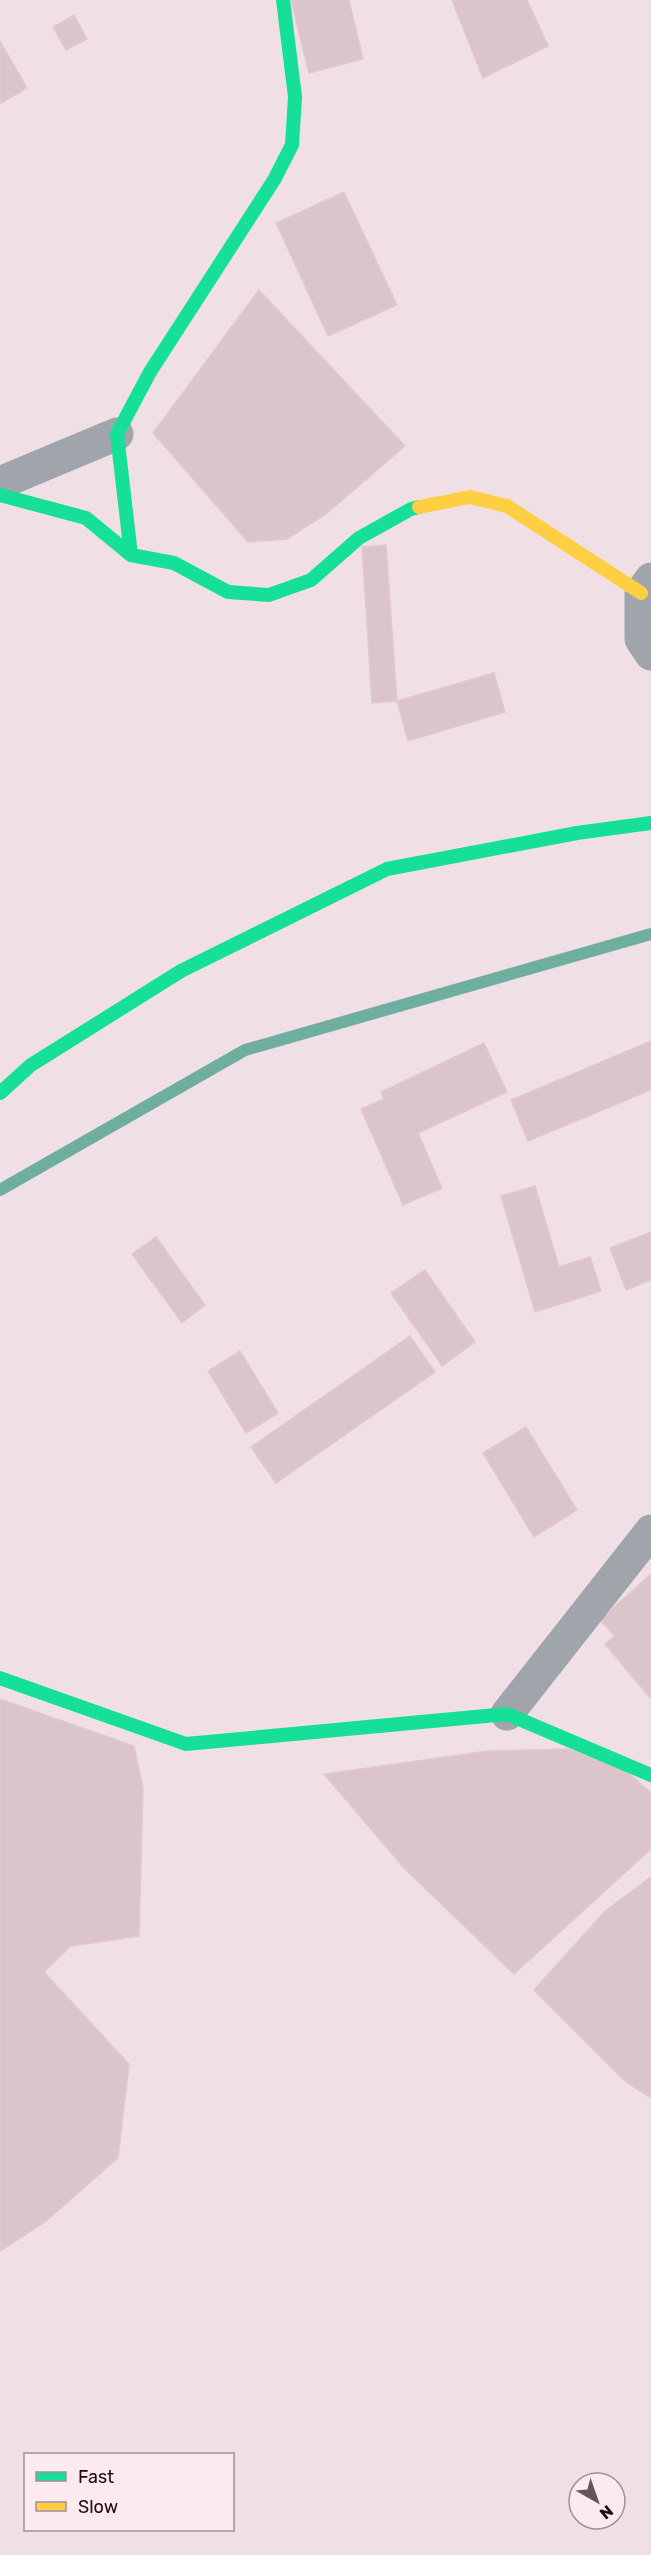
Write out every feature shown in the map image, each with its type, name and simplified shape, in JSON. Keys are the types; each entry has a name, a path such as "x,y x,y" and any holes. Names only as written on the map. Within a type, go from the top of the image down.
{"street":[{"path":"131,555 117,434 150,372 274,180 292,145 295,96 283,0"},
{"path":"0,483 117,434"},
{"path":"0,495 86,518 131,555 174,563 228,592 269,595 310,580 359,538 411,509 470,497 507,506 646,586 641,639 651,654"},
{"path":"0,1093 31,1065 181,971 387,869 577,833 651,823"},
{"path":"507,1714 651,1531"},
{"path":"0,1678 186,1744 507,1714 651,1775"}],"building":[{"path":"291,0 349,0 363,59 309,73"},
{"path":"452,0 527,0 548,46 483,78"},
{"path":"74,15 87,39 66,50 53,27"},
{"path":"0,41 27,88 0,104"},
{"path":"344,192 397,305 328,336 276,223"},
{"path":"259,290 405,446 326,514 287,539 248,542 153,433"},
{"path":"386,545 397,701 372,703 362,547"},
{"path":"494,673 505,712 408,741 397,701"},
{"path":"651,1041 651,1090 528,1141 511,1100"},
{"path":"484,1043 507,1092 418,1133 442,1188 403,1205 361,1109 384,1099 381,1092"},
{"path":"535,1186 559,1267 590,1257 601,1291 535,1312 501,1196"},
{"path":"651,1232 651,1280 626,1290 610,1248"},
{"path":"156,1237 205,1305 182,1323 132,1254"},
{"path":"425,1270 475,1342 442,1366 391,1293"},
{"path":"410,1336 435,1372 276,1483 251,1447"},
{"path":"240,1351 278,1413 246,1433 208,1371"},
{"path":"526,1427 577,1510 534,1537 483,1453"},
{"path":"651,1574 651,1699 605,1644 615,1636 600,1620"},
{"path":"0,1699 134,1746 143,1788 139,1936 71,1946 44,1972 129,2064 118,2158 45,2222 0,2251"},
{"path":"567,1749 623,1768 651,1793 651,1849 514,1974 404,1868 324,1774 488,1751"},
{"path":"651,1877 651,2098 626,2082 534,1990 605,1911"}],"waterway":[{"path":"0,1190 245,1050 651,934"}],"traffic: fast":[{"path":"131,555 117,434 150,372 274,180 292,145 295,97 283,0"},
{"path":"0,495 86,518 131,555 174,563 228,592 269,595 311,580 359,538 411,509 419,507"},
{"path":"0,1093 31,1065 181,971 387,869 577,833 651,823"},
{"path":"0,1678 186,1744 507,1714 651,1775"}],"traffic: slow":[{"path":"419,507 470,497 507,506 641,593"}]}
